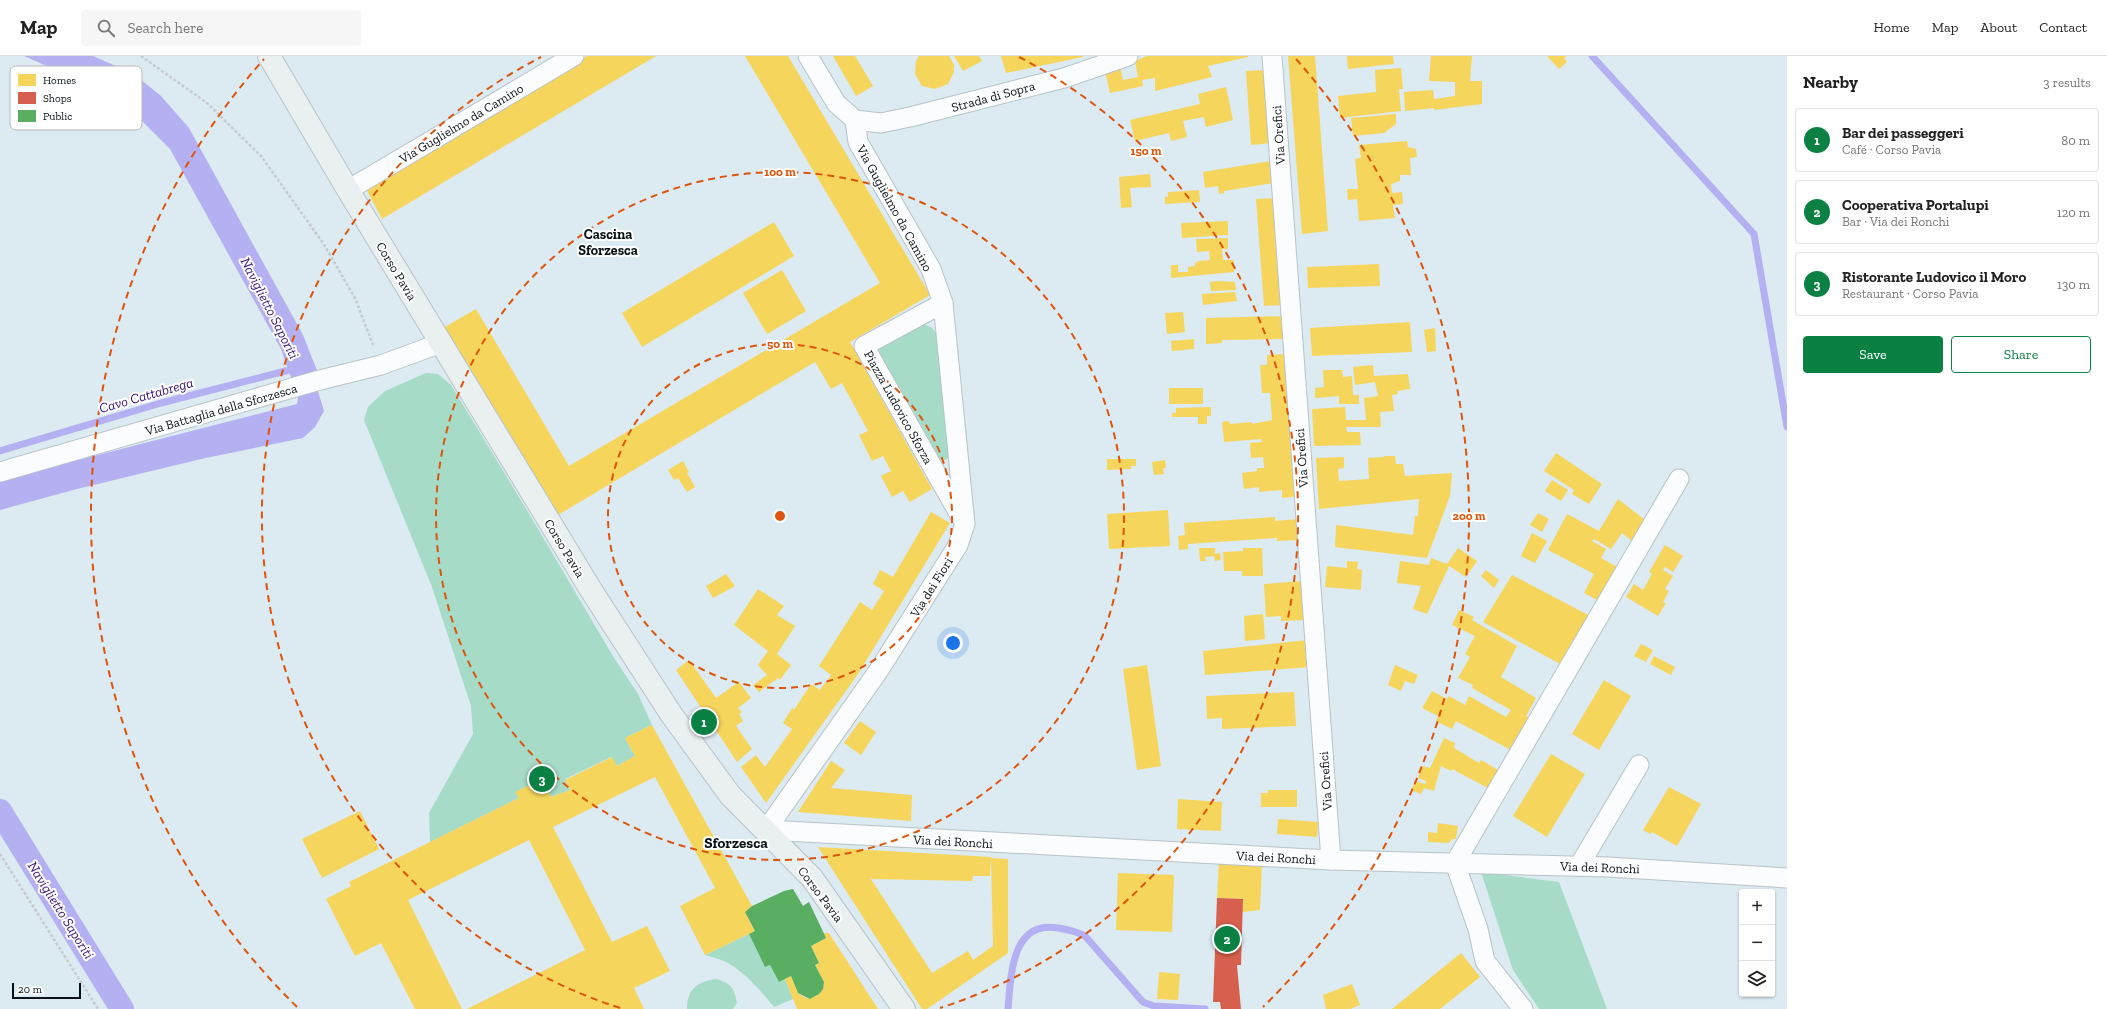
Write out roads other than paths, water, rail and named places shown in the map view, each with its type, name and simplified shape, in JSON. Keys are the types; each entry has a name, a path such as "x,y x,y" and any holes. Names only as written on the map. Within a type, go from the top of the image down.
{"main road":[{"name":"Corso Pavia","path":"269,56 348,190 591,590 671,714 730,795 812,878 904,1009"}],"street":[{"name":"Via Guglielmo da Camino","path":"348,190 574,56"},
{"path":"808,56 836,103 855,120"},
{"name":"Strada di Sopra","path":"855,120 881,123 910,117 1064,78 1128,56"},
{"name":"Via Orefici","path":"1272,56 1331,860"},
{"name":"Via Guglielmo da Camino","path":"855,120 858,142 931,269 943,303"},
{"name":"Via dei Fiori","path":"766,830 878,670 958,545 965,524 943,303"},
{"name":"Piazza Ludovico Sforza","path":"943,303 864,346 965,524"},
{"name":"Via Battaglia della Sforzesca","path":"0,472 320,380 381,365 441,343"},
{"path":"1523,1009 1485,961 1478,929 1455,863 1679,479"},
{"path":"1579,866 1639,765"},
{"name":"Via dei Ronchi","path":"766,830 1331,860 1579,866 1787,878"}],"water":[{"path":"24,56 93,56 116,66 47,66"},
{"path":"142,81 161,96 189,128 303,335 318,373 292,380 281,349 170,149 142,121"},
{"path":"317,388 324,411 315,427 303,438 201,459 77,489 0,510 0,480 297,404 299,393"}],"waterway":[{"path":"1592,56 1754,234 1787,427"},
{"name":"Cavo Cattabrega","path":"0,451 161,403 297,368"},
{"name":"Naviglietto Saporiti","path":"0,811 122,1009"},
{"path":"1008,1009 1010,981 1016,953 1022,941 1031,933 1042,928 1058,928 1085,936 1143,1002 1154,1006 1205,1009"}],"place":[{"name":"Bar dei passeggeri","path":"704,722"},
{"name":"Ristorante Ludovico il Moro","path":"542,779"},
{"name":"Cooperativa Portalupi","path":"1227,939"}],"district":[{"name":"Cascina Sforzesca","path":"608,242"},
{"name":"Sforzesca","path":"736,843"}]}
